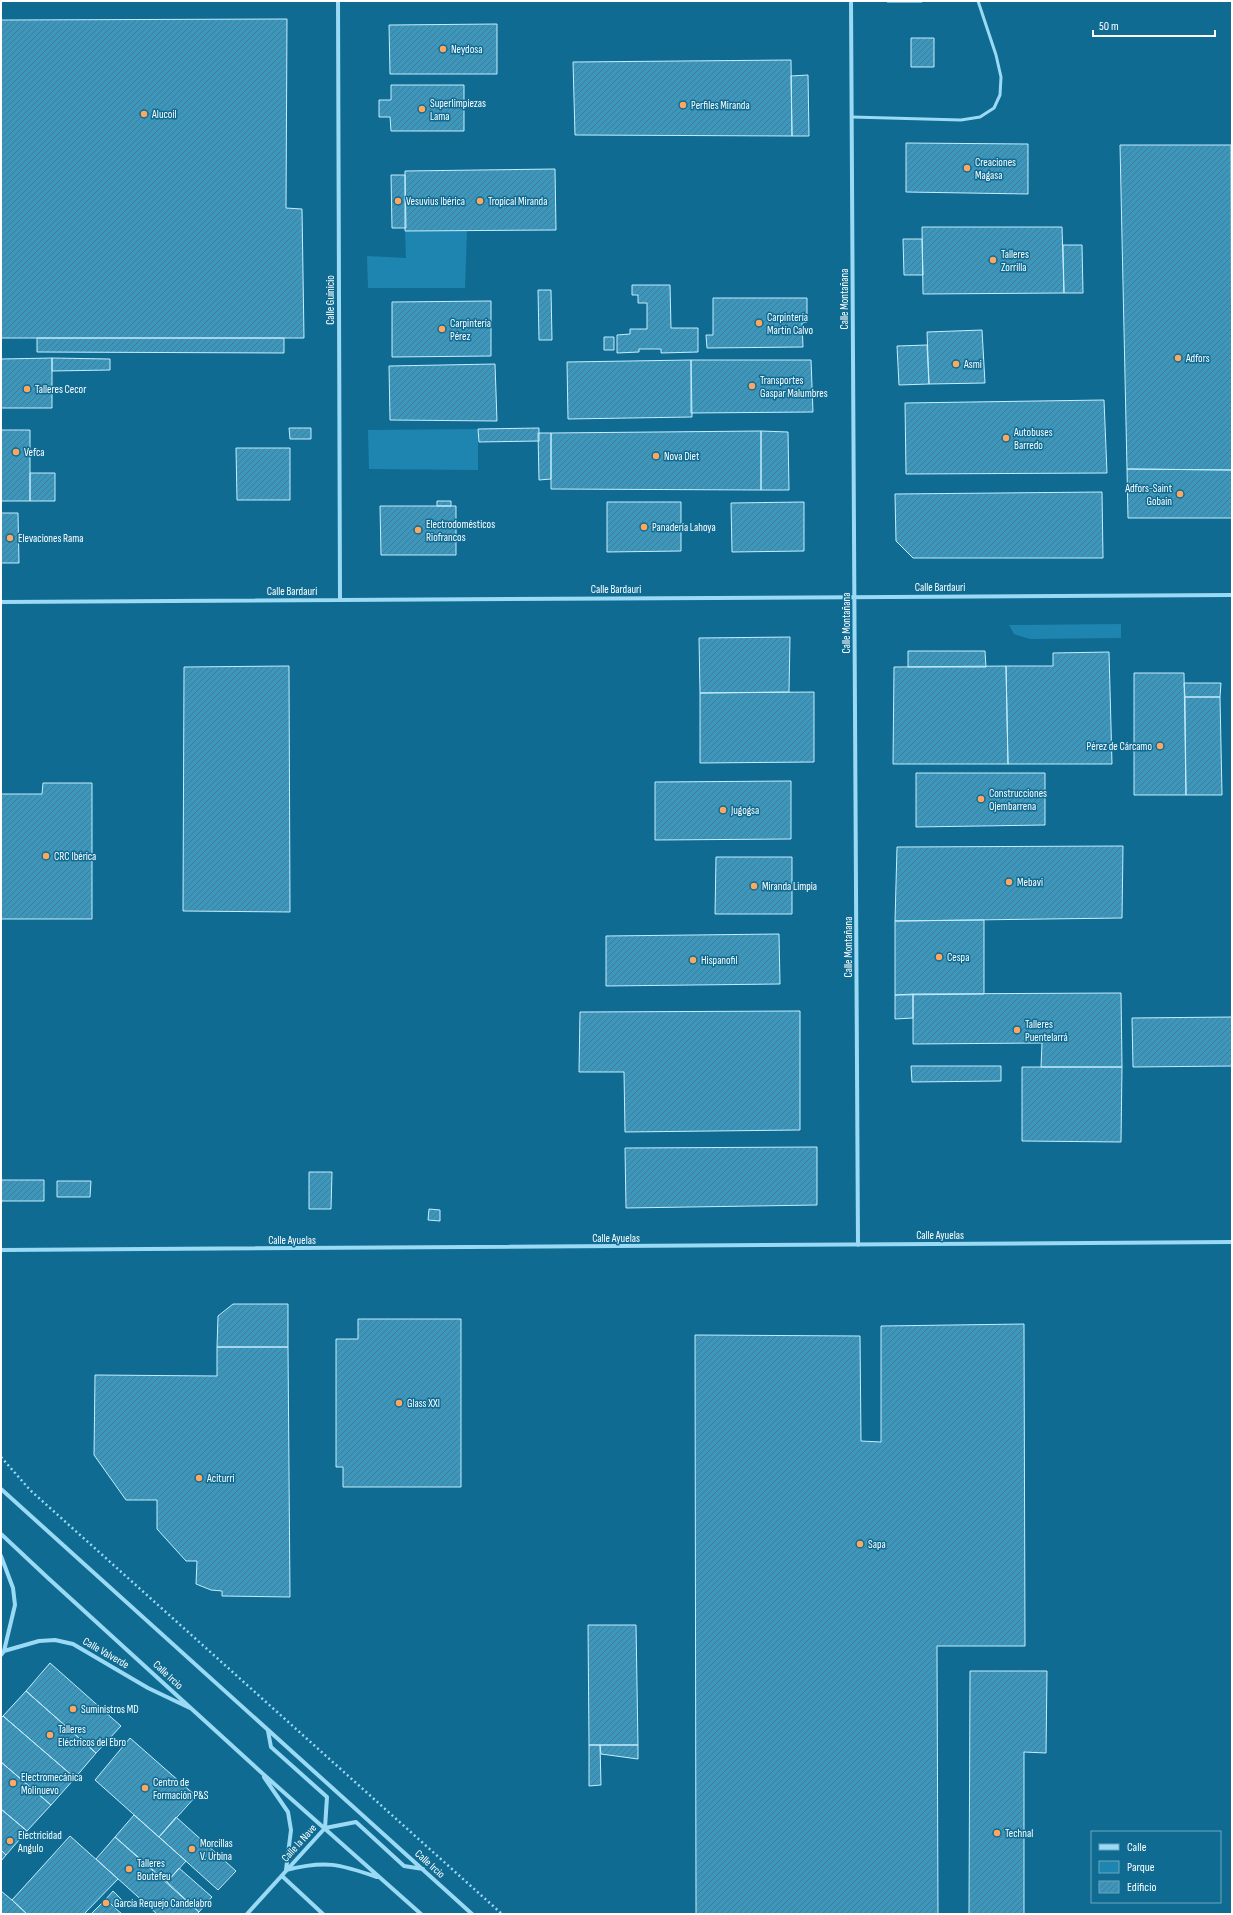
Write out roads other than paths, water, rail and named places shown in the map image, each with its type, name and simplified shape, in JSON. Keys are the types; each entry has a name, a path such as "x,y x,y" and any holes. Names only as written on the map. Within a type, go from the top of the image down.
{"street":[{"name":"Calle Guinicio","path":"338,1 340,600"},
{"name":"Calle Montañana","path":"851,1 858,1245"},
{"name":"Calle Bardauri","path":"1,602 1232,595"},
{"name":"Calle Ayuelas","path":"1,1250 1232,1242"},
{"name":"Calle Ircio","path":"1,1489 472,1914"},
{"name":"Calle Ircio","path":"1,1534 262,1773 421,1914"},
{"name":"Calle Valverde","path":"1,1556 13,1588 15,1605 3,1653"},
{"name":"Calle Valverde","path":"3,1653 39,1641 56,1640 73,1644 148,1688 193,1710"},
{"path":"268,1731 271,1747 326,1797 325,1828 356,1822 404,1866 423,1870"},
{"name":"Calle la Nave","path":"262,1773 288,1812 291,1830 286,1870"},
{"name":"Calle la Nave","path":"247,1914 325,1828"},
{"path":"286,1870 308,1864 330,1863 380,1878"},
{"path":"282,1876 324,1914"}],"lane":[{"path":"852,117 961,120 980,116 994,108 1000,95 1001,77 996,55 978,1"}],"place":[{"name":"Neydosa","path":"443,49"},
{"name":"Perfiles Miranda","path":"683,105"},
{"name":"Superlimpiezas Lama","path":"422,109"},
{"name":"Alucoil","path":"144,114"},
{"name":"Creaciones Magasa","path":"967,168"},
{"name":"Vesuvius Ibérica","path":"398,201"},
{"name":"Tropical Miranda","path":"480,201"},
{"name":"Talleres Zorrilla","path":"993,260"},
{"name":"Carpintería Martín Calvo","path":"759,323"},
{"name":"Carpintería Pérez","path":"442,329"},
{"name":"Adfors","path":"1178,358"},
{"name":"Asmi","path":"956,364"},
{"name":"Transportes Gaspar Malumbres","path":"752,386"},
{"name":"Talleres Cecor","path":"27,389"},
{"name":"Autobuses Barredo","path":"1006,438"},
{"name":"Vefca","path":"16,452"},
{"name":"Nova Diet","path":"656,456"},
{"name":"Adfors-Saint Gobain","path":"1180,494"},
{"name":"Panadería Lahoya","path":"644,527"},
{"name":"Electrodomésticos Riofrancos","path":"418,530"},
{"name":"Elevaciones Rama","path":"10,538"},
{"name":"Pérez de Cárcamo","path":"1160,746"},
{"name":"Construcciones Ojembarrena","path":"981,799"},
{"name":"Jugogsa","path":"723,810"},
{"name":"CRC Ibérica","path":"46,856"},
{"name":"Mebavi","path":"1009,882"},
{"name":"Miranda Limpia","path":"754,886"},
{"name":"Cespa","path":"939,957"},
{"name":"Hispanofil","path":"693,960"},
{"name":"Talleres Puentelarrá","path":"1017,1030"},
{"name":"Glass XXI","path":"399,1403"},
{"name":"Aciturri","path":"199,1478"},
{"name":"Sapa","path":"860,1544"},
{"name":"Suministros MD","path":"73,1709"},
{"name":"Talleres Eléctricos del Ebro","path":"50,1735"},
{"name":"Electromecánica Molinuevo","path":"13,1783"},
{"name":"Centro de Formación P&S","path":"145,1788"},
{"name":"Technal","path":"997,1833"},
{"name":"Electricidad Angulo","path":"10,1841"},
{"name":"Morcillas V. Urbina","path":"192,1849"},
{"name":"Talleres Boutefeu","path":"129,1869"},
{"name":"García Requejo Candelabro","path":"106,1903"}]}
